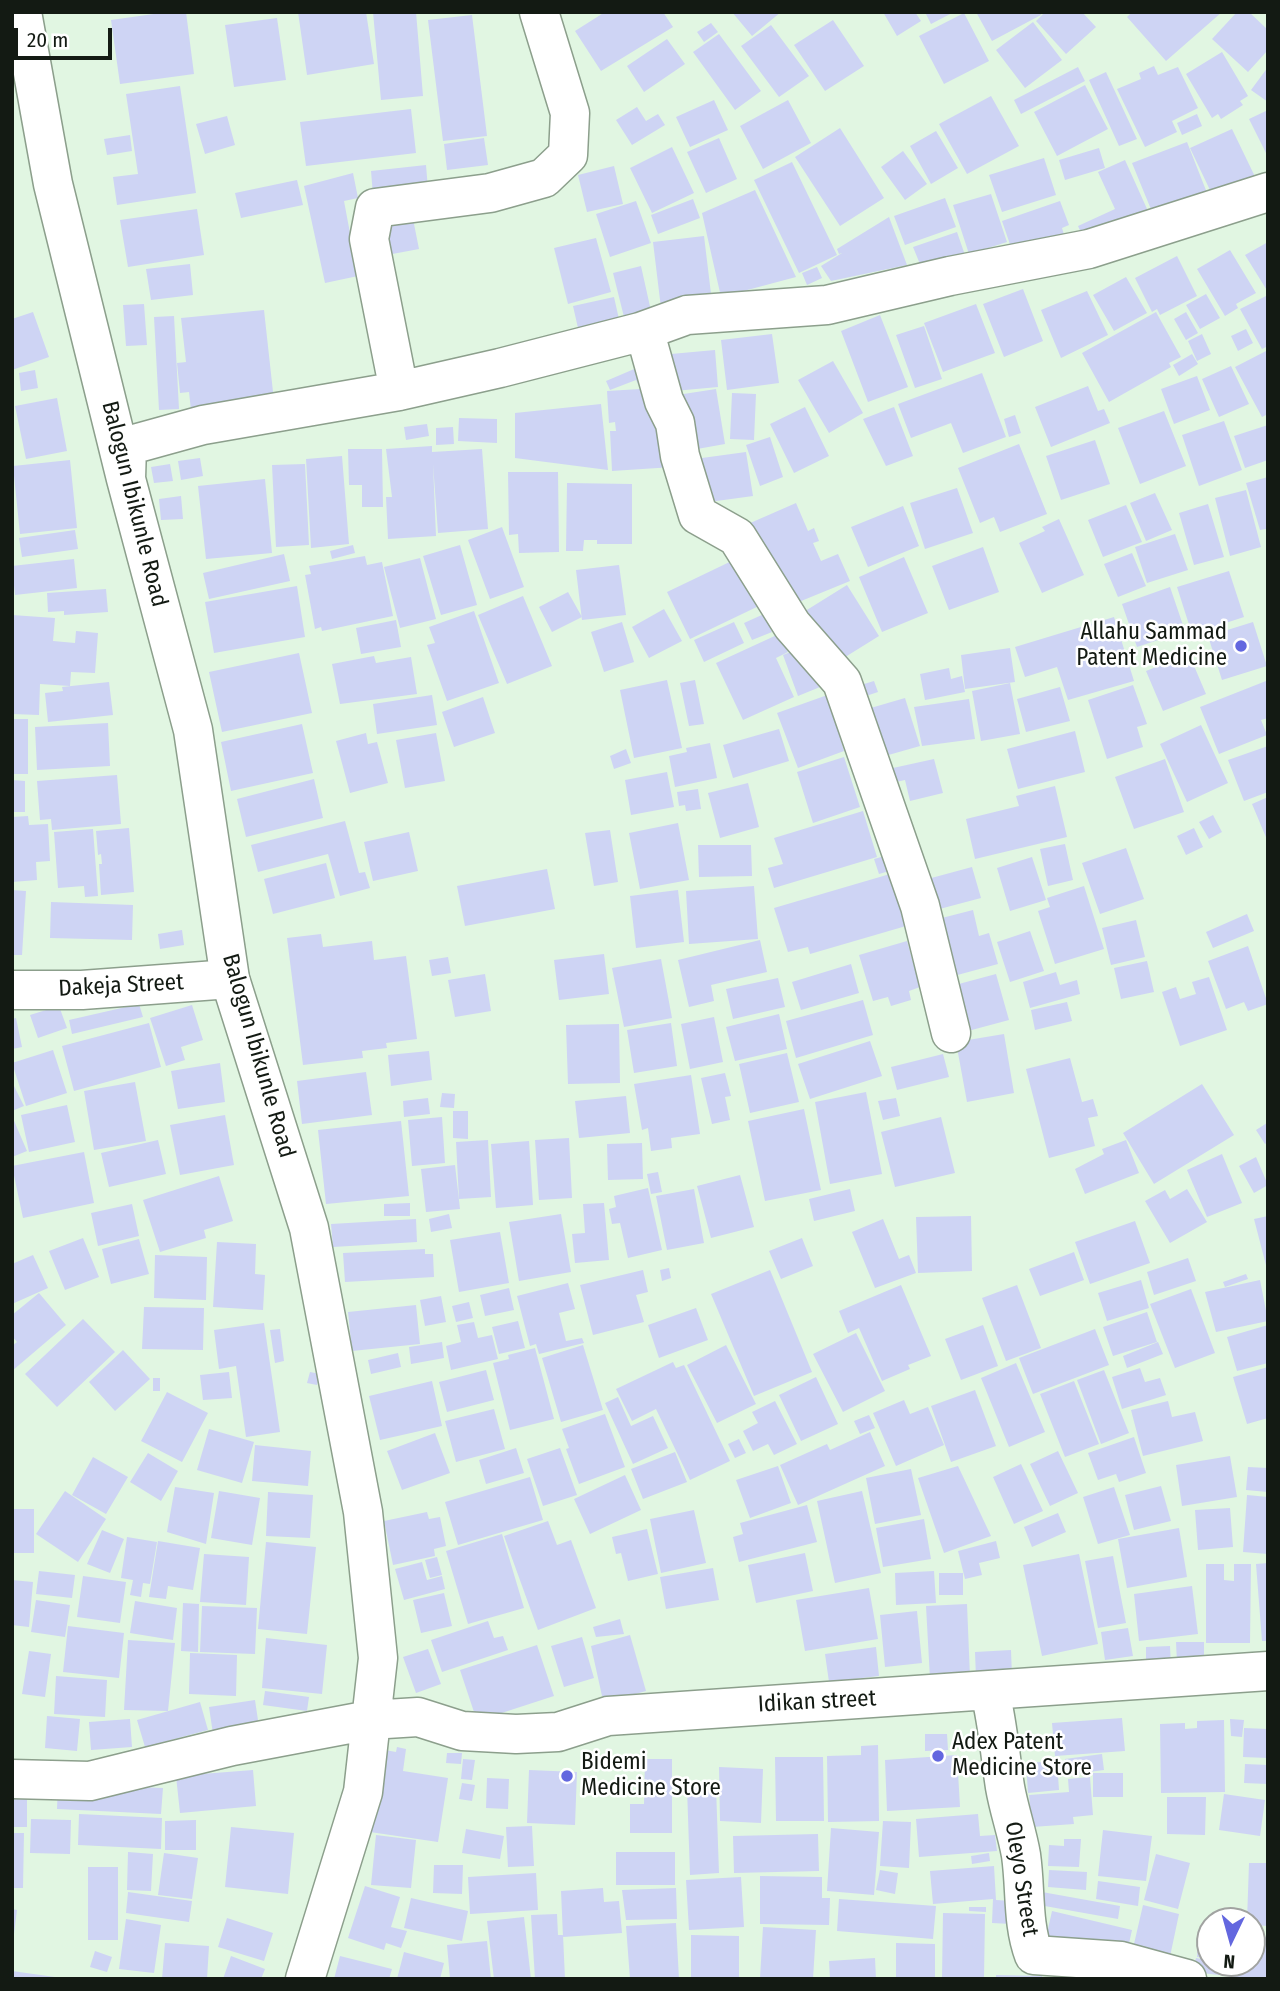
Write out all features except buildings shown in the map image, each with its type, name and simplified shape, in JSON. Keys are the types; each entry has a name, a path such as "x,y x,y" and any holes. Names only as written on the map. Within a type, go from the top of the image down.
{"street":[{"name":"Balogun Ibikunle Road","path":"22,12 53,184 126,480 193,730 230,979 309,1228 363,1512 378,1658 363,1792 305,1979"},
{"path":"399,391 369,239 375,208 490,193 544,178 568,155 569,114 539,12"},
{"path":"126,480 127,446 203,425 399,391 640,332 687,315 827,305 950,276 1089,249 1268,192"},
{"path":"640,332 649,347 664,401 675,422 680,456 698,515 737,537 792,625 842,682 920,906 951,1033"},
{"name":"Dakeja Street","path":"12,990 82,990 230,979"},
{"name":"Idikan street","path":"12,1779 90,1782 232,1746 369,1720 418,1717 462,1731 544,1733 558,1732 608,1716 1268,1671"},
{"name":"Oleyo Street","path":"990,1692 999,1731 1005,1787 1021,1853 1027,1905 1026,1933 1034,1955 1121,1961 1187,1979"}],"place":[{"name":"Allahu Sammad Patent Medicine","path":"1241,646"},
{"name":"Adex Patent Medicine Store","path":"938,1756"},
{"name":"Bidemi Medicine Store","path":"567,1776"}]}
